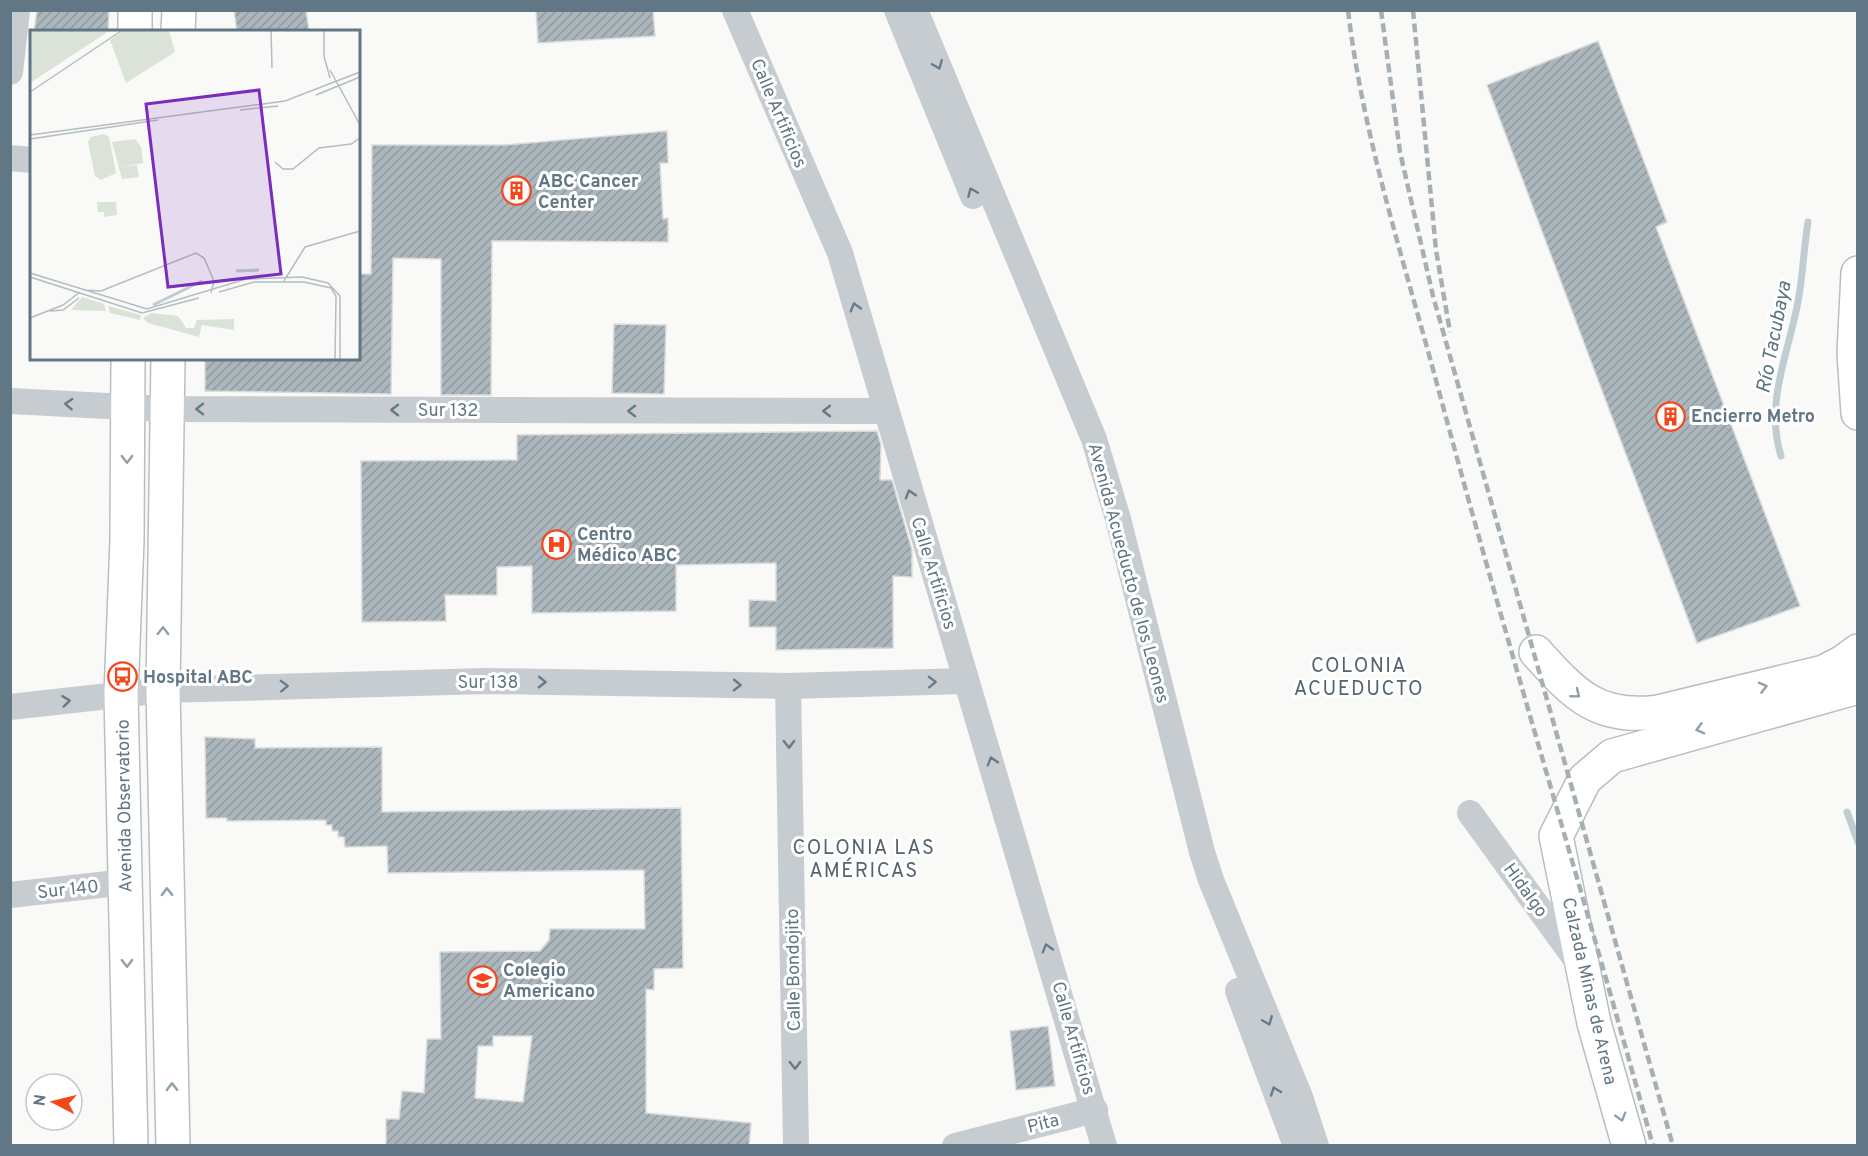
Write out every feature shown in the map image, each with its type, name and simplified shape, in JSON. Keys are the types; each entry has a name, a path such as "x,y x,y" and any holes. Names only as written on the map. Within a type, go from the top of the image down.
{"main road":[{"path":"135,10 135,30"},
{"path":"178,30 179,10"},
{"path":"1857,273 1854,353 1857,413"},
{"name":"Avenida Observatorio","path":"128,360 127,540 122,694 131,1146"},
{"path":"168,360 163,690 173,1146"},
{"path":"1536,652 1571,692 1586,702 1614,712 1635,715 1658,712 1824,672 1857,651"},
{"name":"Calzada Minas de Arena","path":"1629,1146 1594,1023 1556,836 1585,779 1612,756 1857,687"}],"street":[{"path":"10,72 17,10"},
{"name":"Calle Artificios","path":"735,10 840,253 1104,1146"},
{"name":"Avenida Acueducto de los Leones","path":"897,10 942,124 1079,443 1185,847 1296,1146"},
{"name":"Avenida Acueducto de los Leones","path":"915,10 1094,439 1118,519 1202,852 1221,906 1300,1097 1316,1146"},
{"path":"10,158 30,160"},
{"name":"Sur 132","path":"10,401 166,409 885,411"},
{"name":"Sur 138","path":"10,707 163,690 487,681 788,686 966,681"},
{"name":"Calle Bondojito","path":"788,686 796,1146"},
{"name":"Hidalgo","path":"1470,813 1582,968"},
{"name":"Sur 140","path":"10,895 126,882"},
{"name":"Pita","path":"956,1146 1095,1110"}],"building":[{"path":"37,10 109,10 108,30 34,30"},
{"path":"234,10 306,10 309,30 237,30"},
{"path":"536,10 653,10 655,36 538,43"},
{"name":"Encierro Metro","path":"1598,41 1667,222 1656,227 1800,606 1697,643 1487,85"},
{"name":"ABC Cancer Center","path":"667,131 668,163 660,163 663,219 668,218 668,242 492,241 491,395 441,395 441,259 393,258 391,394 205,391 205,360 360,360 360,274 371,274 372,145 504,145"},
{"path":"614,324 666,325 664,394 612,393"},
{"path":"877,431 881,445 880,480 892,480 912,550 912,577 893,576 893,648 776,650 776,627 749,627 749,600 776,601 776,563 676,565 676,611 532,613 532,566 497,567 497,595 445,595 446,621 362,622 361,461 517,460 517,435"},
{"path":"205,737 255,739 255,748 382,747 382,812 681,808 683,968 654,969 654,990 646,989 646,1113 751,1123 749,1146 386,1146 386,1119 399,1119 402,1091 424,1093 427,1039 441,1039 440,952 540,951 549,940 550,929 645,929 644,870 388,873 387,846 345,847 344,837 338,837 338,831 332,831 332,825 326,825 326,820 227,821 227,818 206,818","holes":["493,1036 532,1036 523,1102 475,1098 478,1046 493,1046"]},
{"path":"1048,1026 1055,1086 1016,1090 1010,1031"}],"waterway":[{"name":"Río Tacubaya","path":"1781,456 1775,416 1777,396 1799,296 1808,222"},
{"name":"Río Tacubaya","path":"1847,812 1858,842"}],"railway":[{"path":"1348,10 1364,105 1386,198 1490,575 1653,1146"},
{"path":"1381,10 1400,152 1433,296 1673,1146"},
{"path":"1413,10 1436,250 1450,332"}],"place":[{"name":"ABC Cancer Center","path":"517,191"},
{"name":"Encierro Metro","path":"1670,416"},
{"name":"Centro Médico ABC","path":"556,544"},
{"name":"Hospital ABC","path":"122,677"},
{"name":"Colegio Americano","path":"482,980"}],"district":[{"name":"COLONIA ACUEDUCTO","path":"1359,676"},
{"name":"COLONIA LAS AMÉRICAS","path":"864,858"}]}
